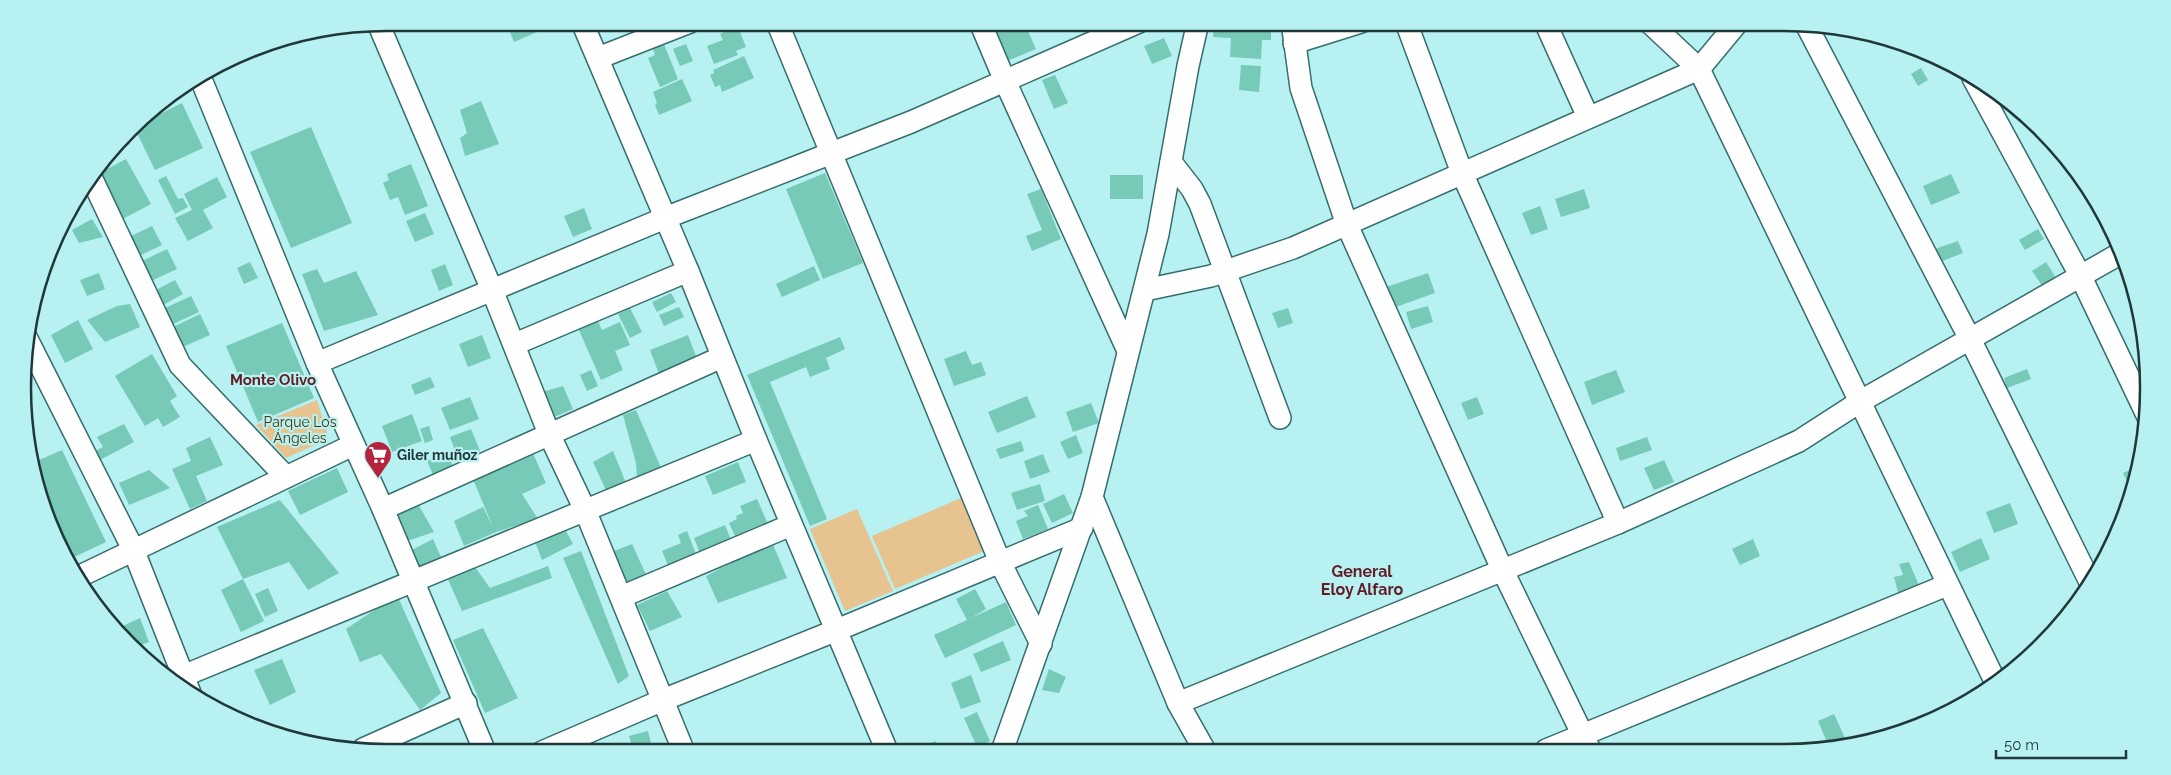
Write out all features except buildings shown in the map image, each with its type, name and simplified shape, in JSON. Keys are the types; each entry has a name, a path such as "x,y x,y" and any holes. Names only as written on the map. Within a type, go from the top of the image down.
{"street":[{"path":"382,31 515,344 550,436 585,510 681,744"},
{"path":"586,31 688,271 791,525 884,744"},
{"path":"598,58 667,31"},
{"path":"781,31 1000,562 1041,644"},
{"path":"984,31 1128,351"},
{"path":"318,363 665,218 911,122 1118,31"},
{"path":"1005,744 1092,497 1128,351 1146,290 1196,31"},
{"path":"1305,31 1293,33 1301,88 1347,225 1502,569 1587,741"},
{"path":"1409,31 1462,173 1618,523"},
{"path":"1549,31 1588,117"},
{"path":"1658,31 1698,69 1861,401 1947,585 1992,676"},
{"path":"1146,290 1225,271 1294,248 1347,225 1698,69 1730,31"},
{"path":"1810,32 1970,339 2086,575"},
{"path":"203,83 318,363 383,510 482,744"},
{"path":"1980,90 2081,277 2140,399"},
{"path":"1171,162 1192,189 1200,204 1280,418"},
{"path":"94,186 180,365 286,477"},
{"path":"1178,703 1618,523 1798,441 1861,401 2115,257"},
{"path":"515,344 688,271"},
{"path":"33,351 133,549 185,680"},
{"path":"383,510 722,357"},
{"path":"190,684 413,582 756,440"},
{"path":"84,574 353,445"},
{"path":"1092,497 1178,703 1201,744"},
{"path":"621,597 791,525"},
{"path":"561,744 1082,528"},
{"path":"1573,744 1587,741 1947,585"},
{"path":"375,743 466,703"}],"green space":[{"name":"Parque Los Ángeles","path":"317,400 327,432 326,440 286,458 256,425"},
{"path":"966,496 989,549 895,589 872,536"},
{"path":"857,509 893,591 845,611 810,529"}],"place":[{"name":"Giler muñoz","path":"378,479"}],"district":[{"name":"Monte Olivo","path":"273,380"},
{"name":"General Eloy Alfaro","path":"1362,580"}]}
